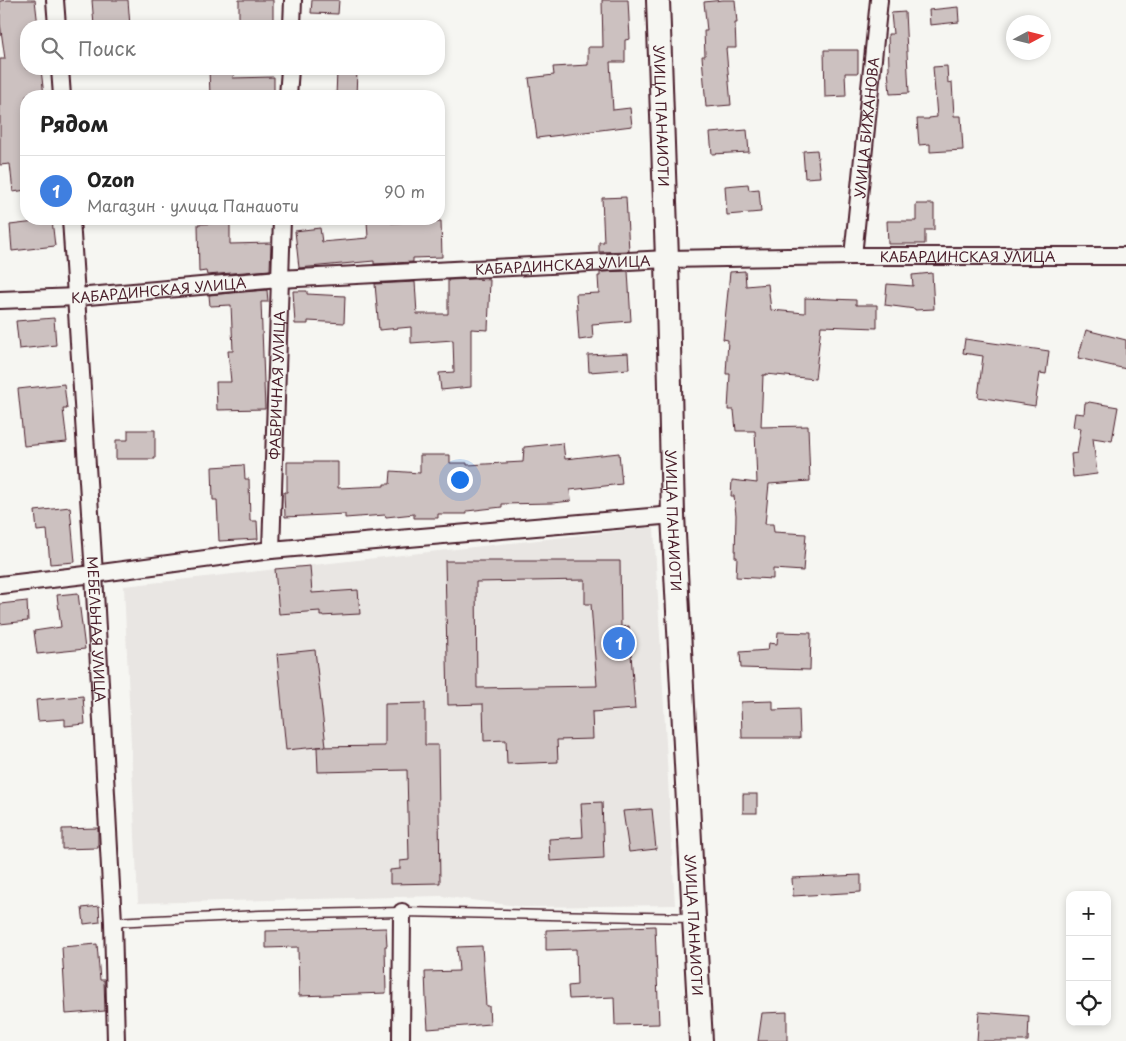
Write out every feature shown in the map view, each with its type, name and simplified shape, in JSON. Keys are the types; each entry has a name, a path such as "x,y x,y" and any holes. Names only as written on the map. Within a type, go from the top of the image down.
{"street":[{"path":"55,0 57,20"},
{"path":"292,20 293,0"},
{"name":"УЛИЦА ПАНАИОТИ","path":"658,0 673,515 701,1041"},
{"name":"УЛИЦА БИЖАНОВА","path":"853,256 879,0"},
{"path":"60,75 62,90"},
{"path":"288,90 290,75"},
{"name":"МЕБЕЛЬНАЯ УЛИЦА","path":"71,225 94,574 113,922 116,1041"},
{"name":"ФАБРИЧНАЯ УЛИЦА","path":"271,550 282,225"},
{"name":"КАБАРДИНСКАЯ УЛИЦА","path":"0,300 77,297 279,280 667,259 853,256 1126,256"},
{"path":"0,585 271,550 673,515"},
{"path":"402,912 402,1041"}],"lane":[{"path":"113,922 260,915 402,912 694,918"}],"shaded area":[{"path":"654,527 675,905 524,907 441,896 138,903 124,586"}],"building":[{"path":"35,0 37,20 20,20 20,75 42,75 43,90 20,90 20,191 13,192 10,164 0,165 0,59 5,59 0,23 0,1"},
{"path":"92,0 128,0 130,20 94,20"},
{"path":"239,0 273,0 273,20 239,20"},
{"path":"312,0 339,0 338,14 311,13"},
{"path":"602,0 628,0 630,39 625,40 625,62 610,62 613,110 630,108 632,126 537,138 529,78 554,75 553,67 588,65 588,47 603,47"},
{"path":"735,0 737,23 735,23 736,48 726,48 731,105 706,107 702,56 705,56 704,31 707,31 704,2"},
{"path":"958,7 959,22 930,25 929,10"},
{"path":"905,12 909,93 890,94 888,34 893,34 891,13"},
{"path":"824,50 858,50 858,73 845,73 846,96 825,97"},
{"path":"947,66 948,83 952,82 954,116 961,116 963,150 930,152 930,144 919,145 917,119 937,117 933,67"},
{"path":"209,75 234,75 232,78 274,77 274,90 210,90"},
{"path":"337,75 357,75 356,90 336,90"},
{"path":"747,130 749,152 712,154 710,133"},
{"path":"817,150 820,177 805,178 803,151"},
{"path":"748,184 749,190 759,189 761,212 727,215 725,186"},
{"path":"626,197 629,251 599,252 599,242 604,242 602,198"},
{"path":"916,204 934,204 934,230 925,230 925,244 888,244 887,221 916,221"},
{"path":"10,225 53,225 55,246 12,251"},
{"path":"198,225 230,225 230,244 271,243 270,270 207,275 206,271 199,272"},
{"path":"367,225 441,225 442,257 413,258 413,262 374,264 374,261 299,268 295,231 320,228 322,242 368,238"},
{"path":"628,271 631,321 592,324 593,338 579,340 576,294 599,293 598,276 600,276 600,272"},
{"path":"745,271 746,286 768,284 771,310 805,313 805,298 856,300 856,305 877,305 877,328 821,326 815,379 763,375 761,427 808,426 810,481 769,484 765,524 773,524 774,532 806,534 803,571 773,569 773,579 736,577 736,515 734,496 731,496 732,480 757,483 755,431 736,431 734,410 728,410 730,374 726,374 728,340 723,339 730,272"},
{"path":"932,273 934,309 915,310 885,305 887,284 913,286 912,275"},
{"path":"448,280 490,280 488,330 471,329 471,387 441,390 439,373 454,372 453,340 411,343 411,327 379,330 375,284 415,282 417,314 448,314"},
{"path":"267,290 268,302 261,302 265,409 217,410 216,382 231,382 228,351 233,351 231,305 210,306 209,295"},
{"path":"293,291 307,291 307,294 345,296 344,323 308,321 308,324 295,324"},
{"path":"54,318 56,345 19,349 16,321"},
{"path":"1086,330 1126,340 1126,369 1078,358"},
{"path":"965,339 1049,351 1046,374 1040,373 1035,406 978,397 983,356 963,353"},
{"path":"628,353 629,369 589,372 588,355"},
{"path":"64,384 67,409 63,409 67,442 24,446 18,389"},
{"path":"1085,403 1118,407 1112,441 1093,438 1097,474 1073,477 1071,454 1077,453 1081,428 1073,427 1075,413 1084,414"},
{"path":"128,430 155,430 155,459 116,459 116,440 128,440"},
{"path":"563,443 565,459 619,453 622,484 570,490 571,501 502,504 502,507 467,511 467,514 438,514 438,518 414,518 414,514 345,518 345,514 285,517 284,492 287,492 287,462 338,462 338,488 384,486 384,484 390,484 391,471 420,473 420,455 450,455 450,463 467,463 467,465 523,462 524,447"},
{"path":"244,465 245,479 249,479 250,521 257,521 258,539 219,541 217,500 213,500 212,467"},
{"path":"70,507 75,562 50,564 47,530 37,531 35,511"},
{"path":"445,561 620,561 621,627 629,626 635,709 592,712 593,739 557,740 558,762 507,764 506,740 484,741 483,704 448,705","holes":["585,580 585,604 591,604 597,686 477,688 476,582"]},
{"path":"310,566 312,593 358,590 360,614 320,616 320,611 279,614 275,569"},
{"path":"78,593 85,649 37,654 34,631 61,627 57,595"},
{"path":"27,601 28,621 0,624 0,604"},
{"path":"778,632 811,633 810,670 741,668 740,652 768,650 769,643 777,644"},
{"path":"315,650 326,746 286,750 277,654"},
{"path":"83,696 85,724 65,726 65,719 38,721 36,700"},
{"path":"773,701 773,710 799,709 800,738 742,738 741,702"},
{"path":"425,703 425,745 438,745 440,883 390,884 390,870 400,869 400,861 409,860 407,770 318,772 317,747 385,746 385,704"},
{"path":"743,794 757,794 757,813 743,813"},
{"path":"602,802 604,858 550,861 549,839 583,837 581,803"},
{"path":"652,809 656,849 629,852 623,811"},
{"path":"98,828 98,848 62,849 62,829"},
{"path":"861,875 861,892 793,896 792,878"},
{"path":"99,906 100,922 84,924 82,908"},
{"path":"655,926 659,1024 615,1025 614,997 569,999 568,986 577,985 576,949 546,950 546,930"},
{"path":"386,928 386,993 299,996 298,947 266,948 266,931"},
{"path":"97,944 100,980 104,980 105,1011 66,1014 62,947"},
{"path":"482,946 486,1006 489,1006 490,1024 428,1029 425,972 459,971 457,947"},
{"path":"787,1012 787,1041 758,1041 762,1013"},
{"path":"979,1012 1029,1016 1028,1041 977,1041"}],"place":[{"name":"Ozon","path":"619,643"}]}
